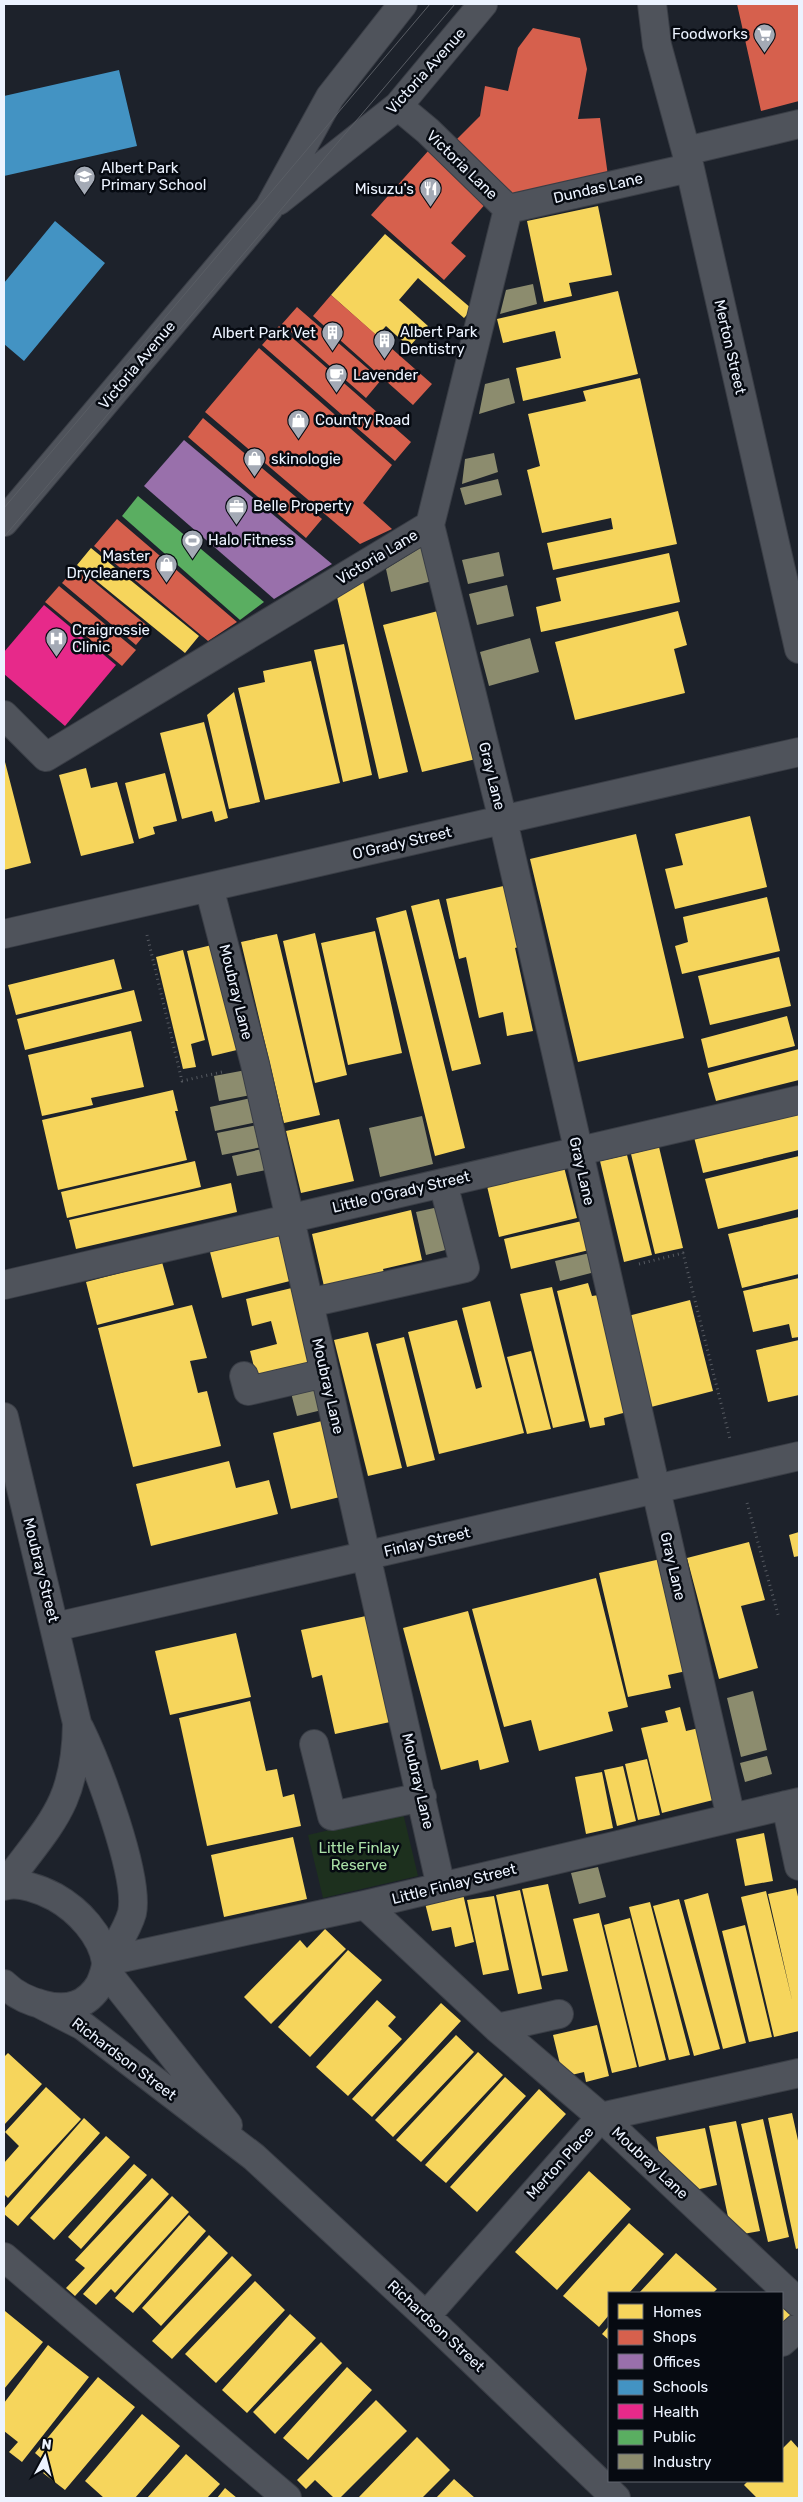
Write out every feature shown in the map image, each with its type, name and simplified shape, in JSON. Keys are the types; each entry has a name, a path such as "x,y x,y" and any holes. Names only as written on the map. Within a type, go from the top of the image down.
{"street":[{"name":"Victoria Avenue","path":"4,522 269,208 330,97 403,4"},
{"name":"Victoria Avenue","path":"269,208 398,106 483,4"},
{"name":"Merton Street","path":"635,4 657,45"},
{"name":"Merton Street","path":"652,4 657,45 687,160 799,649"},
{"name":"Victoria Lane","path":"4,715 46,757 430,525 508,209 428,131 398,106"},
{"name":"Dundas Lane","path":"508,209 687,160 799,124"},
{"name":"Gray Lane","path":"430,525 503,820 731,1818"},
{"name":"O'Grady Street","path":"4,934 799,752"},
{"name":"Moubray Lane","path":"210,887 255,1064 441,1887"},
{"name":"Little O'Grady Street","path":"4,1285 799,1100"},
{"path":"309,1303 465,1268 442,1183"},
{"path":"244,1376 248,1392 325,1373"},
{"name":"Moubray Street","path":"4,1416 77,1723 97,1771 131,1878 132,1913 106,1965 96,1990 80,2004 60,2008 23,2001"},
{"name":"Finlay Street","path":"55,1627 739,1472 799,1456"},
{"name":"Moubray Street","path":"4,1885 51,1824 63,1803 75,1764 77,1723"},
{"path":"314,1744 332,1816 422,1797"},
{"path":"792,1804 799,1866"},
{"name":"Little Finlay Street","path":"106,1965 792,1804"},
{"name":"Richardson Street","path":"4,1885 22,1886 41,1891 72,1908 91,1930 103,1953 106,1965 254,2157"},
{"name":"Moubray Lane","path":"365,1905 497,2028 601,2117 799,2302"},
{"name":"Richardson Street","path":"4,1984 23,2001 84,2026 254,2157 612,2492"},
{"path":"497,2028 559,2014"},
{"name":"Merton Place","path":"426,2316 601,2117 799,2073"},
{"path":"4,2257 287,2498"},
{"path":"783,2341 799,2327"}],"path":[{"path":"140,903 182,1081 255,1064"},
{"path":"605,1272 683,1253 739,1472 779,1618"}],"green space":[{"name":"Little Finlay Reserve","path":"403,1813 418,1876 323,1898 308,1835"}],"building: Homes":[{"path":"598,206 612,275 569,283 572,296 544,302 527,221"},
{"path":"385,234 472,309 464,318 418,278 399,300 428,326 409,347 386,326 377,336 331,295"},
{"path":"618,291 638,374 523,401 516,368 561,358 555,331 503,343 497,319"},
{"path":"640,378 677,544 553,570 547,543 613,529 611,518 542,533 527,470 540,466 528,414 586,401 583,391"},
{"path":"91,548 199,636 185,653 77,565"},
{"path":"669,553 680,602 541,632 536,607 561,601 556,578"},
{"path":"363,581 408,772 379,779 337,597"},
{"path":"438,611 476,759 422,772 383,625"},
{"path":"678,611 687,645 674,649 685,693 575,720 555,642"},
{"path":"344,644 372,775 343,782 314,650"},
{"path":"311,661 340,783 265,800 238,688 265,682 263,671"},
{"path":"234,692 260,802 229,809 207,715"},
{"path":"204,722 228,818 215,822 212,811 182,819 160,733"},
{"path":"4,758 31,863 4,870"},
{"path":"86,768 91,788 117,782 134,843 81,856 59,775"},
{"path":"165,773 177,821 153,827 155,834 139,839 125,783"},
{"path":"750,816 767,887 675,909 665,869 683,865 675,834"},
{"path":"636,834 684,1038 578,1062 530,859"},
{"path":"512,884 525,945 515,948 533,1031 507,1036 503,1012 479,1018 466,957 459,959 446,899"},
{"path":"767,897 780,951 682,974 675,946 688,942 683,917"},
{"path":"439,899 481,1064 452,1071 411,906"},
{"path":"406,910 465,1148 435,1156 376,918"},
{"path":"375,931 402,1053 348,1065 321,943"},
{"path":"315,933 347,1075 315,1083 283,941"},
{"path":"277,934 320,1115 284,1123 241,942"},
{"path":"216,944 241,1049 212,1056 187,951"},
{"path":"183,950 205,1040 191,1044 196,1067 183,1069 156,957"},
{"path":"779,957 791,1006 710,1025 698,976"},
{"path":"114,959 122,989 16,1015 8,985"},
{"path":"134,990 142,1021 25,1050 17,1019"},
{"path":"787,1016 795,1046 708,1068 701,1039"},
{"path":"131,1031 144,1087 91,1098 93,1105 42,1116 28,1055"},
{"path":"799,1049 799,1080 716,1101 708,1073"},
{"path":"173,1090 178,1111 175,1111 187,1160 58,1190 42,1120"},
{"path":"799,1112 799,1150 703,1173 694,1137"},
{"path":"339,1119 354,1181 301,1193 286,1131"},
{"path":"659,1147 683,1248 655,1254 631,1154"},
{"path":"627,1155 652,1255 624,1262 600,1161"},
{"path":"799,1156 799,1209 718,1229 705,1179"},
{"path":"195,1161 201,1187 67,1218 61,1192"},
{"path":"564,1167 577,1218 499,1237 487,1186"},
{"path":"231,1183 237,1212 76,1249 69,1220"},
{"path":"411,1210 422,1260 383,1269 386,1280 326,1295 312,1234"},
{"path":"799,1217 799,1274 742,1288 728,1234"},
{"path":"582,1221 589,1250 511,1269 504,1239"},
{"path":"282,1234 294,1280 222,1298 210,1252"},
{"path":"162,1262 174,1305 97,1325 86,1282"},
{"path":"799,1278 799,1337 792,1338 789,1324 753,1332 743,1291"},
{"path":"588,1283 592,1296 599,1295 627,1412 604,1418 605,1425 590,1428 557,1291"},
{"path":"296,1287 317,1367 258,1383 250,1351 277,1344 271,1321 252,1326 246,1299"},
{"path":"552,1287 585,1421 553,1428 520,1294"},
{"path":"690,1300 713,1391 651,1407 628,1316"},
{"path":"490,1301 524,1433 439,1454 408,1332 457,1320 476,1389 482,1387 462,1308"},
{"path":"192,1305 207,1358 190,1361 198,1393 207,1391 221,1446 133,1467 98,1328"},
{"path":"368,1332 402,1468 368,1476 334,1340"},
{"path":"404,1337 435,1460 407,1467 376,1344"},
{"path":"799,1340 799,1395 768,1402 756,1350"},
{"path":"531,1351 551,1429 527,1434 507,1357"},
{"path":"326,1420 344,1496 291,1509 273,1433"},
{"path":"229,1461 236,1488 269,1480 278,1514 151,1546 136,1484"},
{"path":"799,1532 799,1556 794,1557 789,1535"},
{"path":"749,1542 765,1600 741,1606 758,1668 719,1679 687,1558"},
{"path":"665,1558 691,1670 668,1675 671,1688 628,1697 599,1573"},
{"path":"596,1578 628,1707 608,1712 613,1731 539,1751 531,1720 504,1727 472,1609"},
{"path":"468,1611 509,1762 480,1770 478,1760 441,1770 403,1628"},
{"path":"366,1616 390,1722 335,1734 322,1675 312,1678 301,1630"},
{"path":"236,1633 251,1697 170,1715 155,1651"},
{"path":"250,1701 266,1771 277,1769 283,1797 294,1794 301,1826 207,1846 179,1718"},
{"path":"680,1707 686,1731 699,1728 717,1799 662,1813 641,1728 668,1722 665,1711"},
{"path":"647,1759 660,1815 638,1820 625,1764"},
{"path":"623,1766 636,1821 617,1826 604,1770"},
{"path":"602,1772 613,1828 586,1834 575,1777"},
{"path":"764,1833 773,1881 745,1886 736,1839"},
{"path":"293,1837 307,1899 224,1917 211,1855"},
{"path":"548,1884 568,1971 542,1976 522,1889"},
{"path":"796,1888 799,1901 798,2026 768,1894"},
{"path":"520,1890 542,1989 518,1994 496,1895"},
{"path":"766,1891 799,2029 799,2031 774,2037 741,1897"},
{"path":"708,1893 746,2043 723,2049 684,1900"},
{"path":"463,1894 474,1942 455,1947 451,1927 432,1931 425,1903"},
{"path":"494,1896 509,1970 483,1975 467,1900"},
{"path":"679,1899 720,2049 694,2056 653,1906"},
{"path":"650,1902 690,2055 669,2060 629,1907"},
{"path":"599,1913 637,2067 612,2073 573,1919"},
{"path":"630,1918 666,2060 639,2067 604,1925"},
{"path":"745,1925 772,2037 749,2042 722,1931"},
{"path":"325,1929 346,1949 271,2024 244,1997 300,1940 307,1948"},
{"path":"348,1950 382,1980 310,2057 278,2027"},
{"path":"377,2000 396,2017 388,2026 402,2039 348,2096 316,2067"},
{"path":"441,2003 461,2021 372,2117 352,2099"},
{"path":"597,2025 609,2076 586,2082 584,2072 563,2077 553,2035"},
{"path":"456,2035 474,2052 393,2137 375,2120"},
{"path":"478,2052 503,2075 421,2162 396,2140"},
{"path":"8,2053 42,2084 4,2125 4,2057"},
{"path":"505,2077 526,2096 446,2183 425,2165"},
{"path":"46,2087 81,2119 8,2198 4,2194 4,2163 19,2146 5,2132"},
{"path":"539,2089 566,2114 477,2212 450,2187"},
{"path":"792,2113 799,2145 799,2248 796,2249 768,2118"},
{"path":"84,2118 100,2133 18,2226 4,2214 4,2209"},
{"path":"763,2119 789,2237 768,2242 741,2124"},
{"path":"736,2121 760,2231 732,2236 709,2126"},
{"path":"705,2128 717,2185 691,2191 661,2164 656,2137"},
{"path":"106,2136 130,2157 54,2240 30,2218"},
{"path":"134,2164 147,2175 81,2249 68,2237"},
{"path":"589,2171 631,2209 557,2290 515,2252"},
{"path":"152,2178 169,2194 75,2296 66,2288 85,2268 75,2260"},
{"path":"172,2196 189,2212 115,2293 111,2289 96,2305 83,2294"},
{"path":"189,2215 206,2231 133,2313 115,2298"},
{"path":"629,2223 664,2254 630,2292 608,2292 608,2316 599,2327 563,2296"},
{"path":"209,2235 228,2253 161,2326 142,2308"},
{"path":"676,2253 717,2289 714,2292 640,2292"},
{"path":"232,2256 252,2275 172,2359 152,2341"},
{"path":"255,2281 285,2310 216,2383 185,2354"},
{"path":"783,2294 799,2315 783,2330"},
{"path":"5,2311 43,2342 4,2389 4,2313"},
{"path":"290,2314 316,2338 247,2413 222,2390"},
{"path":"608,2327 608,2339 602,2334"},
{"path":"321,2342 342,2363 275,2434 253,2412"},
{"path":"48,2345 89,2377 22,2462 9,2452 18,2442 4,2431 4,2403"},
{"path":"347,2367 372,2390 308,2460 283,2438"},
{"path":"98,2377 135,2407 65,2490 43,2473 50,2466 35,2453"},
{"path":"376,2400 407,2431 340,2498 334,2498 315,2480 306,2489 297,2480"},
{"path":"142,2414 180,2446 135,2498 104,2498 85,2481"},
{"path":"417,2437 450,2470 422,2498 360,2498 359,2497"},
{"path":"791,2440 799,2449 799,2498 757,2498 744,2485 747,2482 783,2482 783,2448"},
{"path":"186,2454 220,2484 207,2498 147,2498"},
{"path":"454,2479 475,2498 436,2498"},
{"path":"225,2488 237,2498 217,2498"}],"building: Shops":[{"name":"Foodworks","path":"737,4 799,4 799,101 761,111"},
{"path":"533,28 580,38 587,69 578,119 600,118 608,176 513,196 454,142 480,116 485,86 508,91 518,48"},
{"name":"Misuzu's","path":"429,150 488,201 451,243 466,256 444,280 371,215"},
{"name":"Albert Park Dentistry","path":"331,295 432,384 413,405 313,316"},
{"name":"Albert Park Vet","path":"297,307 381,380 366,398 282,324"},
{"name":"Lavender","path":"279,326 411,442 395,461 262,345"},
{"name":"Country Road","path":"259,348 392,465 363,503 392,529 360,544 205,412"},
{"name":"skinologie","path":"203,418 322,519 306,538 188,437"},
{"name":"Master Drycleaners","path":"117,519 237,622 208,641 94,546"},
{"path":"76,567 150,628 136,645 62,583"},
{"path":"59,586 136,650 122,666 45,602"}],"building: Offices":[{"name":"Belle Property","path":"184,440 332,564 274,599 144,486"}],"building: Schools":[{"path":"119,70 137,146 4,176 4,96"},
{"path":"55,221 105,263 24,361 4,344 4,283"}],"building: Health":[{"name":"Craigrossie Clinic","path":"44,605 116,665 65,726 4,674 4,652"}],"building: Public":[{"name":"Halo Fitness","path":"138,496 264,602 240,620 122,516"}],"building: Industry":[{"path":"533,284 537,304 500,314 506,290"},
{"path":"509,378 515,403 479,414 485,384"},
{"path":"494,453 498,472 462,484 465,459"},
{"path":"498,479 502,495 465,505 460,488"},
{"path":"425,545 432,581 391,592 386,569"},
{"path":"499,552 504,576 468,584 462,560"},
{"path":"507,585 514,616 477,625 469,594"},
{"path":"530,638 539,672 489,686 480,652"},
{"path":"246,1070 251,1095 219,1101 214,1076"},
{"path":"251,1098 257,1122 215,1131 210,1107"},
{"path":"422,1116 433,1164 380,1177 369,1128"},
{"path":"257,1125 262,1147 222,1155 217,1133"},
{"path":"262,1149 266,1170 237,1176 232,1156"},
{"path":"443,1206 453,1248 426,1255 416,1212"},
{"path":"590,1253 595,1272 560,1281 555,1261"},
{"path":"315,1383 322,1410 297,1416 290,1389"},
{"path":"753,1691 767,1750 741,1757 727,1698"},
{"path":"767,1756 772,1774 745,1782 740,1763"},
{"path":"598,1867 606,1897 579,1904 571,1873"}],"tram line":[{"path":"4,508 430,4"},
{"path":"4,537 455,4"}],"place":[{"name":"Foodworks","path":"764,53"},
{"name":"Albert Park Primary School","path":"85,196"},
{"name":"Misuzu's","path":"430,208"},
{"name":"Albert Park Vet","path":"332,352"},
{"name":"Albert Park Dentistry","path":"384,360"},
{"name":"Lavender","path":"337,394"},
{"name":"Country Road","path":"299,439"},
{"name":"skinologie","path":"255,478"},
{"name":"Belle Property","path":"237,525"},
{"name":"Halo Fitness","path":"192,559"},
{"name":"Master Drycleaners","path":"166,584"},
{"name":"Craigrossie Clinic","path":"56,658"}]}
